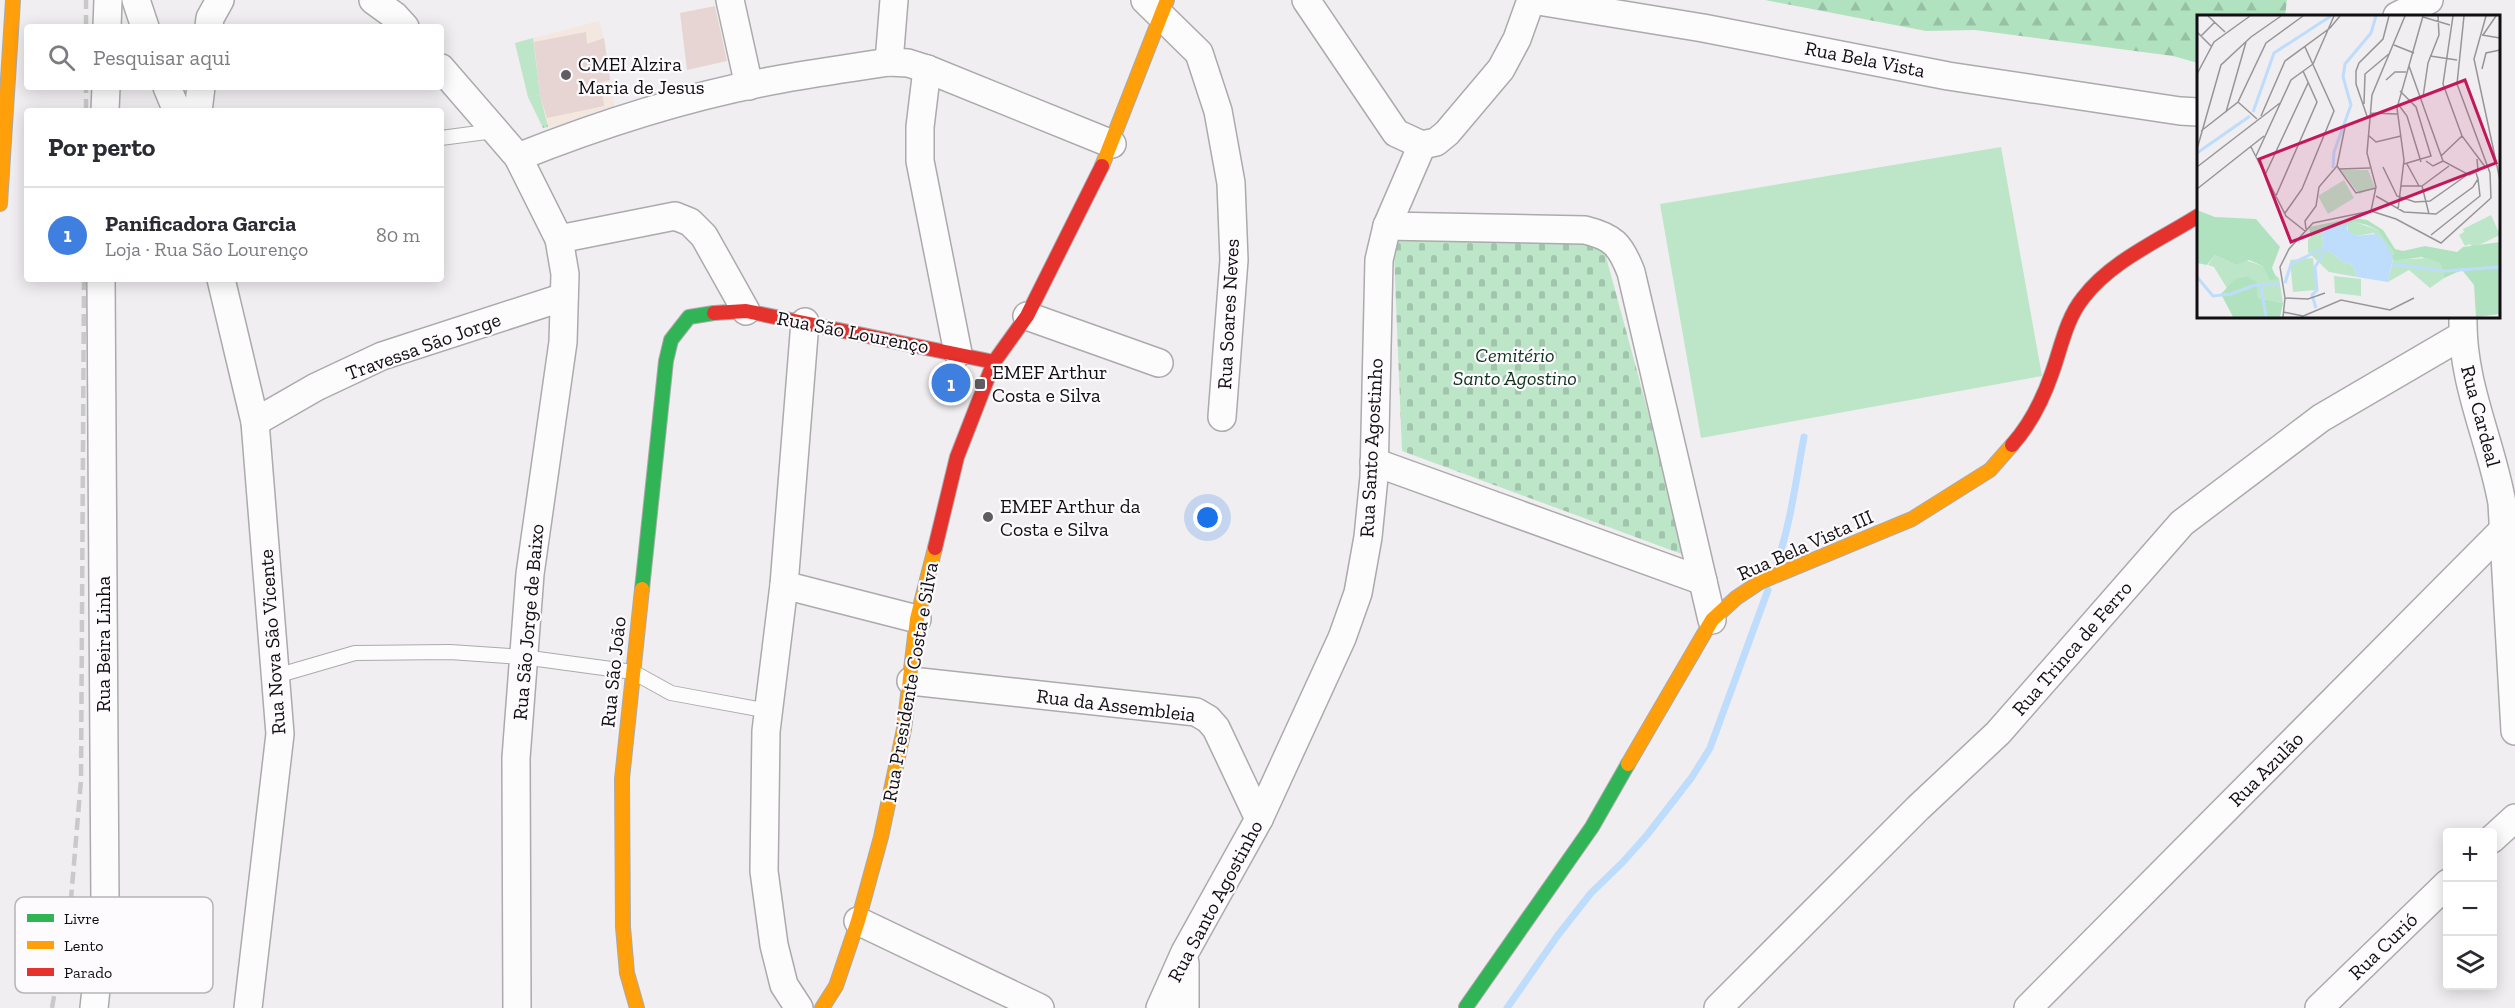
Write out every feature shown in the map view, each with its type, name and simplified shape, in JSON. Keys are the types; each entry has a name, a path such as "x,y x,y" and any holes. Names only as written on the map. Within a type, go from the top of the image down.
{"street":[{"path":"0,204 13,0"},
{"path":"107,24 108,0"},
{"path":"136,0 144,24"},
{"path":"209,24 210,18 220,0"},
{"path":"374,0 402,24"},
{"path":"730,0 749,86"},
{"path":"889,62 894,0"},
{"path":"1306,0 1396,134 1422,145 1436,142 1447,133 1501,69 1517,39 1532,0"},
{"name":"Rua Bela Vista","path":"1532,0 1703,28 1948,76 2169,110 2197,112"},
{"path":"2399,15 2429,0"},
{"name":"Rua Presidente Costa e Silva","path":"822,1008 836,986 858,921 881,837 911,681 917,619 957,457 994,362 1027,316 1084,205 1112,144 1157,5"},
{"name":"Rua Soares Neves","path":"1157,5 1199,53 1218,111 1230,183 1234,261 1222,417"},
{"path":"518,157 571,136 663,107 749,86 889,62 908,63 927,69 1112,144"},
{"path":"927,69 920,127 920,161 958,353"},
{"path":"444,72 518,157 559,239 675,216 690,222 704,236 746,311"},
{"path":"105,108 106,90"},
{"path":"168,90 176,108"},
{"path":"198,108 201,90"},
{"name":"Rua Santo Agostinho","path":"1160,1008 1185,952 1259,819 1342,638 1358,593 1368,537 1374,462 1379,260 1387,226 1422,145"},
{"name":"Rua Bela Vista III","path":"1466,1007 1592,827 1712,620 1736,598 1760,582 1912,519 1990,470 2015,442 2037,409 2068,325 2082,299 2100,279 2119,264 2197,217"},
{"path":"1387,226 1585,230 1608,236 1623,252 1631,272 1712,620"},
{"name":"Rua São Jorge de Baixo","path":"514,1004 516,758 530,574 563,342 565,274 559,239"},
{"name":"Rua Beira Linha","path":"101,282 105,897"},
{"name":"Rua Nova São Vicente","path":"222,282 255,422 280,734 248,1008"},
{"name":"Travessa São Jorge","path":"255,422 316,387 382,356 564,297"},
{"name":"Rua São Lourenço","path":"671,340 689,317 746,311 994,362"},
{"path":"1027,316 1159,363"},
{"path":"799,1008 784,985 781,975 774,945 764,871 766,731 784,585 805,322"},
{"name":"Rua Cardeal","path":"2463,326 2467,375 2497,477 2504,530 2515,730"},
{"name":"Rua Trinca de Ferro","path":"1718,1008 1918,808 1998,733 2182,523 2321,418 2463,326"},
{"name":"Rua São João","path":"637,1008 627,973 623,904 622,779 665,373 671,340"},
{"path":"1374,462 1703,581"},
{"name":"Rua Azulão","path":"2028,1008 2504,530"},
{"path":"784,585 917,619"},
{"name":"Rua da Assembleia","path":"911,681 1196,712 1208,718 1215,728 1259,819"},
{"path":"2497,835 2515,818"},
{"name":"Rua Curió","path":"2319,1008 2443,888"},
{"path":"858,921 1040,1008"},
{"path":"1185,952 1185,1008"},
{"name":"Rua Beira Linha","path":"94,1008 96,993"}],"lane":[{"path":"444,138 494,131"},
{"path":"276,675 355,653 450,652 523,657 633,672 671,693 769,711"}],"shaded area":[{"name":"CMEI Alzira Maria de Jesus","path":"599,21 604,38 615,110 574,123 543,128 528,97 515,43"}],"green space":[{"path":"1765,0 2287,0 2285,15 2197,15 2197,63 2173,56 1975,30 1926,31"},
{"path":"533,38 540,95 528,97 515,43"},
{"path":"540,95 548,127 543,128 528,97"},
{"path":"2001,147 2042,376 1701,438 1660,204"},
{"name":"Cemitério Santo Agostino","path":"1598,227 1687,556 1402,451 1393,229"}],"building":[{"path":"715,6 727,61 687,70 680,13"},
{"name":"CMEI Alzira Maria de Jesus","path":"586,32 587,44 604,38 610,80 601,82 604,106 547,118 540,95 534,42"},
{"path":"941,369 962,373 966,377 960,396 936,389"}],"waterway":[{"path":"1777,563 1790,516 1804,437"},
{"path":"1507,1008 1558,935 1591,893 1647,835 1692,777 1710,748 1768,590"}],"railway":[{"path":"86,0 86,24"},
{"path":"86,90 86,108"},
{"path":"71,897 81,780 84,282"},
{"path":"52,1008 55,993"}],"traffic: fast":[{"path":"642,589 666,361 671,340 689,317 714,313"},
{"path":"1466,1007 1592,827 1628,764"}],"traffic: slow":[{"path":"0,204 13,0"},
{"path":"1102,166 1167,0"},
{"path":"1628,764 1712,620 1736,598 1760,582 1912,519 1990,470 2012,445"},
{"path":"822,1008 836,986 858,921 881,837 904,729 917,619 935,548"},
{"path":"637,1008 627,973 623,927 622,779 642,589"}],"traffic: jam":[{"path":"935,548 957,457 994,362 1027,316 1102,166"},
{"path":"2012,445 2025,429 2040,402 2068,324 2083,298 2094,285 2122,262 2197,217"},
{"path":"714,313 746,311 994,362"}],"place":[{"name":"CMEI Alzira Maria de Jesus","path":"566,75"},
{"name":"Panificadora Garcia","path":"951,383"},
{"name":"EMEF Arthur Costa e Silva","path":"980,384"},
{"name":"EMEF Arthur da Costa e Silva","path":"988,517"}]}
